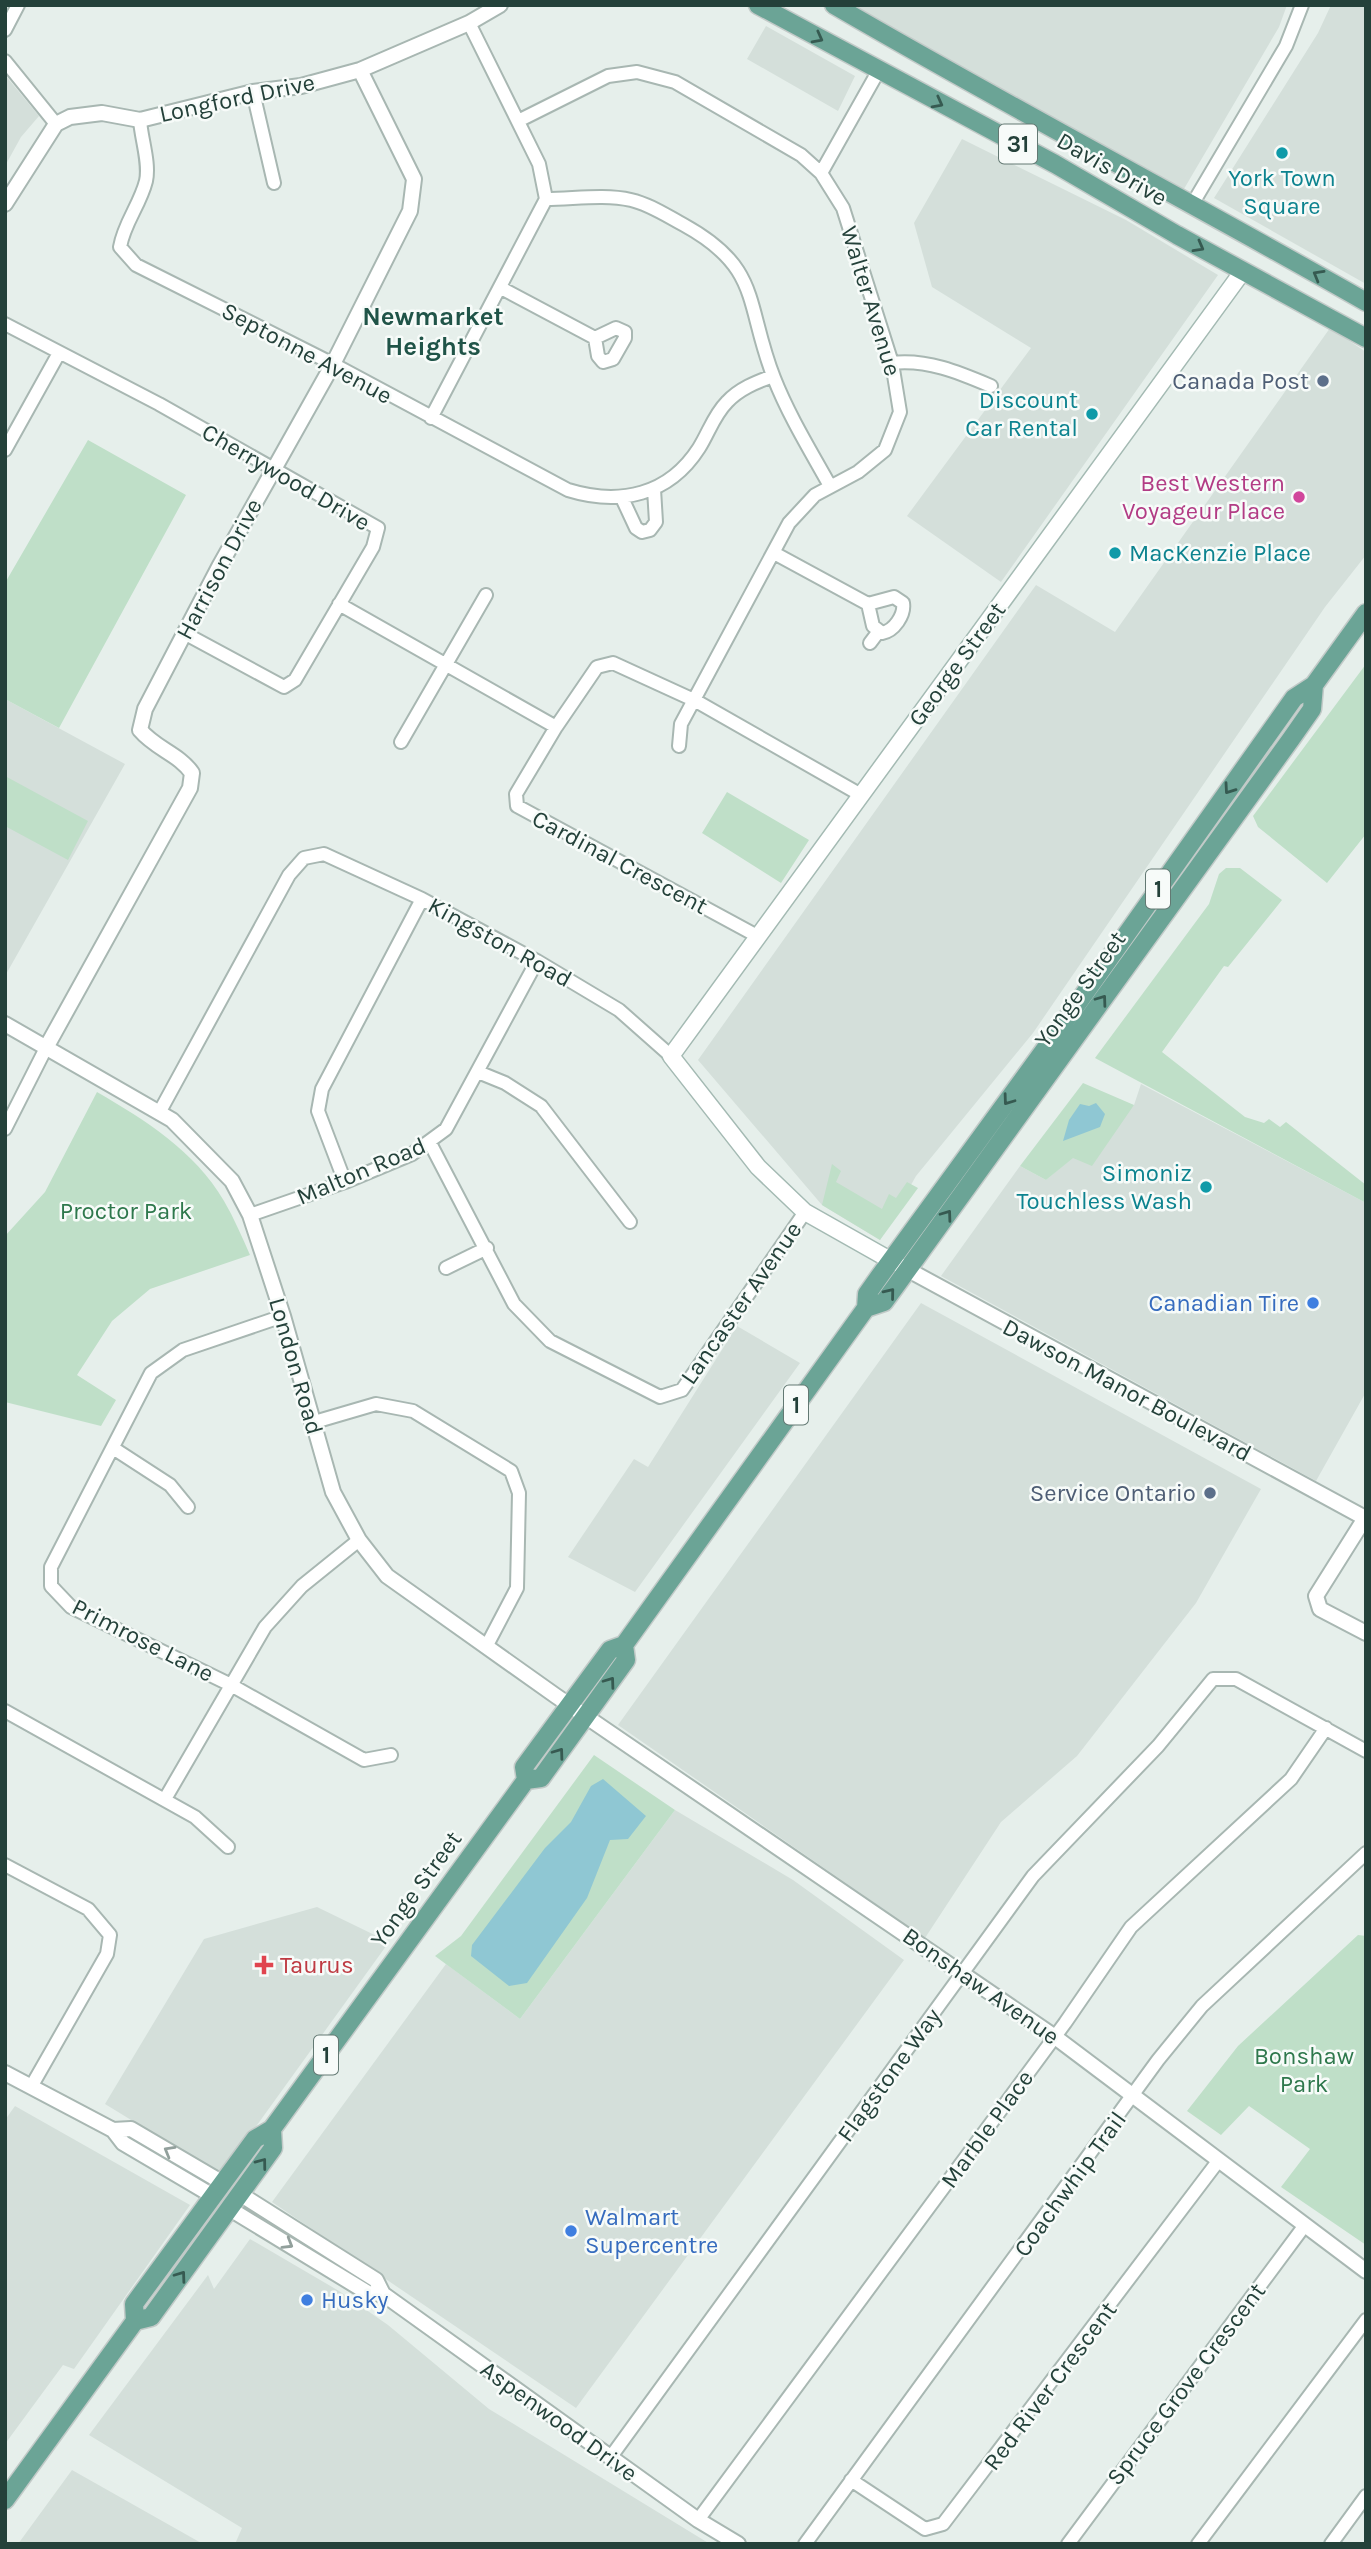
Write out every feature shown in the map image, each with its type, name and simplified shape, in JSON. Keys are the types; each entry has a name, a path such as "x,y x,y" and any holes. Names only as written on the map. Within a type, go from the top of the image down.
{"main road":[{"name":"Davis Drive","path":"758,5 1055,163 1366,338"},
{"name":"Davis Drive","path":"834,5 1043,125 1193,203 1366,302"},
{"name":"George Street","path":"671,1056 1243,271"},
{"name":"Yonge Street","path":"5,2500 135,2321 134,2304 255,2139 272,2129 526,1780 524,1767 569,1705 610,1650 624,1646 866,1308 867,1294 890,1260 1048,1045 1294,698 1314,685 1366,613"},
{"name":"Yonge Street","path":"866,1308 884,1302 1291,739 1312,709 1314,685"},
{"name":"Kingston Road","path":"671,1056 758,1167 805,1212 890,1260"},
{"name":"Yonge Street","path":"526,1780 541,1778 626,1661 624,1646"},
{"name":"Yonge Street","path":"135,2321 151,2317 235,2202 273,2148 272,2129"}],"street":[{"path":"5,30 18,5"},
{"name":"Longford Drive","path":"56,124 70,117 102,113 140,120 253,92 301,86 360,69 468,23 500,5"},
{"path":"1193,203 1286,46 1302,5"},
{"path":"431,418 546,199 539,164 520,120 468,23"},
{"path":"5,61 56,124 5,204"},
{"name":"Harrison Drive","path":"47,1046 190,788 192,773 184,762 153,745 139,730 145,709 184,633 333,365 410,211 414,179 360,69"},
{"path":"821,173 878,70"},
{"name":"Walter Avenue","path":"520,120 608,76 638,72 675,82 801,155 821,173 843,208 892,363 900,412 892,437 873,461 830,486 800,509 681,724 679,746"},
{"path":"253,92 274,183"},
{"name":"Septonne Avenue","path":"140,120 147,177 139,202 122,231 120,247 136,265 333,365 568,490 600,498 622,498 654,489 677,474 691,459 728,400 747,386 773,376"},
{"path":"546,199 619,198 638,201 718,246 742,274 773,376 793,422 830,486"},
{"path":"501,288 595,338"},
{"name":"Cherrywood Drive","path":"5,324 171,410 378,528 373,547 295,680 284,687 184,633"},
{"path":"613,329 625,332 625,338 613,359 601,367 595,338 613,329"},
{"path":"5,450 59,353"},
{"path":"892,363 916,361 957,372 990,386"},
{"path":"622,498 636,527 642,532 650,530 656,522 654,489"},
{"path":"774,553 868,604 894,597 904,606 891,630 879,631 870,643"},
{"path":"401,742 486,595"},
{"path":"339,604 556,727"},
{"path":"868,604 871,619 879,631"},
{"name":"Cardinal Crescent","path":"759,937 517,806 516,794 556,727 597,667 613,663 696,701 861,795"},
{"name":"Kingston Road","path":"159,1113 289,875 303,858 324,854 422,899 537,961 619,1010 671,1056"},
{"path":"345,1182 318,1111 322,1089 422,899"},
{"name":"Malton Road","path":"250,1215 345,1182 430,1143 446,1129 537,961"},
{"name":"London Road","path":"5,1024 172,1120 232,1181 250,1215 284,1317 332,1492 359,1541 387,1576 586,1716"},
{"path":"5,1129 47,1046"},
{"path":"478,1072 505,1083 541,1106 630,1222"},
{"name":"Lancaster Avenue","path":"430,1143 514,1304 550,1341 660,1397 682,1390 805,1212"},
{"path":"446,1268 487,1248"},
{"name":"Dawson Manor Boulevard","path":"890,1260 1366,1518"},
{"name":"Primrose Lane","path":"284,1317 183,1350 151,1373 51,1567 51,1586 71,1607 231,1685 364,1760 391,1755"},
{"path":"311,1423 376,1404 413,1411 511,1471 519,1493 517,1588 486,1647"},
{"path":"113,1448 170,1485 188,1507"},
{"path":"1366,1518 1315,1596 1320,1609 1366,1633"},
{"path":"165,1799 274,1616 302,1586 359,1541"},
{"name":"Flagstone Way","path":"610,2458 1033,1876 1140,1765 1213,1679 1236,1679 1366,1751"},
{"path":"5,1711 195,1817 228,1847"},
{"name":"Bonshaw Avenue","path":"586,1716 1055,2037 1366,2271"},
{"name":"Marble Place","path":"698,2519 1055,2037 1131,1927 1291,1779 1326,1728"},
{"name":"Coachwhip Trail","path":"805,2544 1135,2097 1158,2060 1202,2006 1363,1861"},
{"path":"5,1865 88,1909 110,1935 107,1954 31,2087"},
{"path":"5,2073 113,2130 123,2143 218,2189 235,2202"},
{"name":"Red River Crescent","path":"852,2480 925,2529 943,2524 1219,2160"},
{"name":"Aspenwood Drive","path":"235,2202 368,2294 383,2294 610,2458 738,2544"},
{"name":"Spruce Grove Crescent","path":"1068,2544 1305,2225"},
{"path":"1198,2544 1366,2320"},
{"path":"1331,2544 1366,2496"}],"shaded area":[{"path":"842,5 1287,5 1279,27 1181,194"},
{"name":"York Town Square","path":"1331,5 1366,5 1366,284 1214,198 1318,33"},
{"path":"766,26 855,76 838,111 747,59"},
{"path":"5,75 39,116 21,137 5,166"},
{"path":"962,139 1126,220 1218,275 1001,582 907,516 1031,348 932,287 914,223"},
{"path":"1330,328 1366,352 1366,555 1325,607 1033,1033 916,1176 880,1240 822,1205 698,1060 1036,585 1115,632"},
{"path":"5,699 125,764 5,976"},
{"path":"1141,1084 1366,1203 1366,1392 1316,1481 941,1276 1020,1166 1046,1180 1134,1105"},
{"path":"921,1303 1261,1489 1196,1603 1077,1756 1001,1822 925,1938 618,1725"},
{"path":"737,1326 800,1363 635,1592 568,1557 634,1459 648,1467"},
{"path":"675,1810 793,1880 904,1960 576,2408 272,2202 446,1964 520,2019"},
{"path":"317,1907 389,1942 221,2175 105,2104 204,1939"},
{"path":"15,2106 190,2205 74,2369 63,2365 5,2444 5,2120"},
{"path":"250,2239 339,2291 388,2325 489,2409 710,2544 235,2544 242,2528 89,2435 208,2275 214,2289"},
{"path":"72,2470 203,2544 18,2544"}],"green space":[{"path":"88,440 186,495 59,728 5,699 5,583"},
{"path":"1366,664 1366,834 1327,883 1258,827 1253,816"},
{"path":"5,776 88,821 68,860 5,826"},
{"path":"727,792 809,840 781,883 702,833"},
{"path":"1226,868 1240,868 1282,900 1228,967 1224,966 1162,1052 1245,1117 1264,1123 1269,1119 1280,1127 1286,1122 1366,1185 1366,1203 1095,1058 1209,904 1219,874"},
{"path":"1083,1083 1134,1105 1092,1166 1073,1158 1046,1180 1020,1166"},
{"name":"Proctor Park","path":"97,1092 168,1138 199,1167 224,1201 250,1255 150,1289 112,1321 77,1375 116,1400 101,1426 5,1402 5,1236 45,1192"},
{"path":"832,1164 841,1171 836,1182 882,1209 889,1194 896,1198 907,1182 918,1188 880,1240 822,1205"},
{"path":"594,1755 675,1810 520,2019 435,1956 461,1936"},
{"name":"Bonshaw Park","path":"1358,1935 1366,1936 1366,2245 1281,2187 1310,2149 1249,2106 1221,2135 1187,2111 1238,2046"}],"water":[{"path":"1096,1103 1105,1114 1100,1127 1063,1141 1069,1120 1080,1104 1089,1106"},
{"path":"603,1779 646,1816 628,1839 610,1840 587,1898 527,1983 509,1986 471,1956 472,1945 545,1848 571,1822 591,1786"}],"place":[{"name":"York Town Square","path":"1282,153"},
{"name":"Canada Post","path":"1323,381"},
{"name":"Discount Car Rental","path":"1092,414"},
{"name":"Best Western Voyageur Place","path":"1299,497"},
{"name":"MacKenzie Place","path":"1115,553"},
{"name":"Simoniz Touchless Wash","path":"1206,1187"},
{"name":"Canadian Tire","path":"1313,1303"},
{"name":"Service Ontario","path":"1210,1493"},
{"name":"Taurus","path":"264,1965"},
{"name":"Walmart Supercentre","path":"571,2231"},
{"name":"Husky","path":"307,2300"}],"district":[{"name":"Newmarket Heights","path":"433,331"}]}
